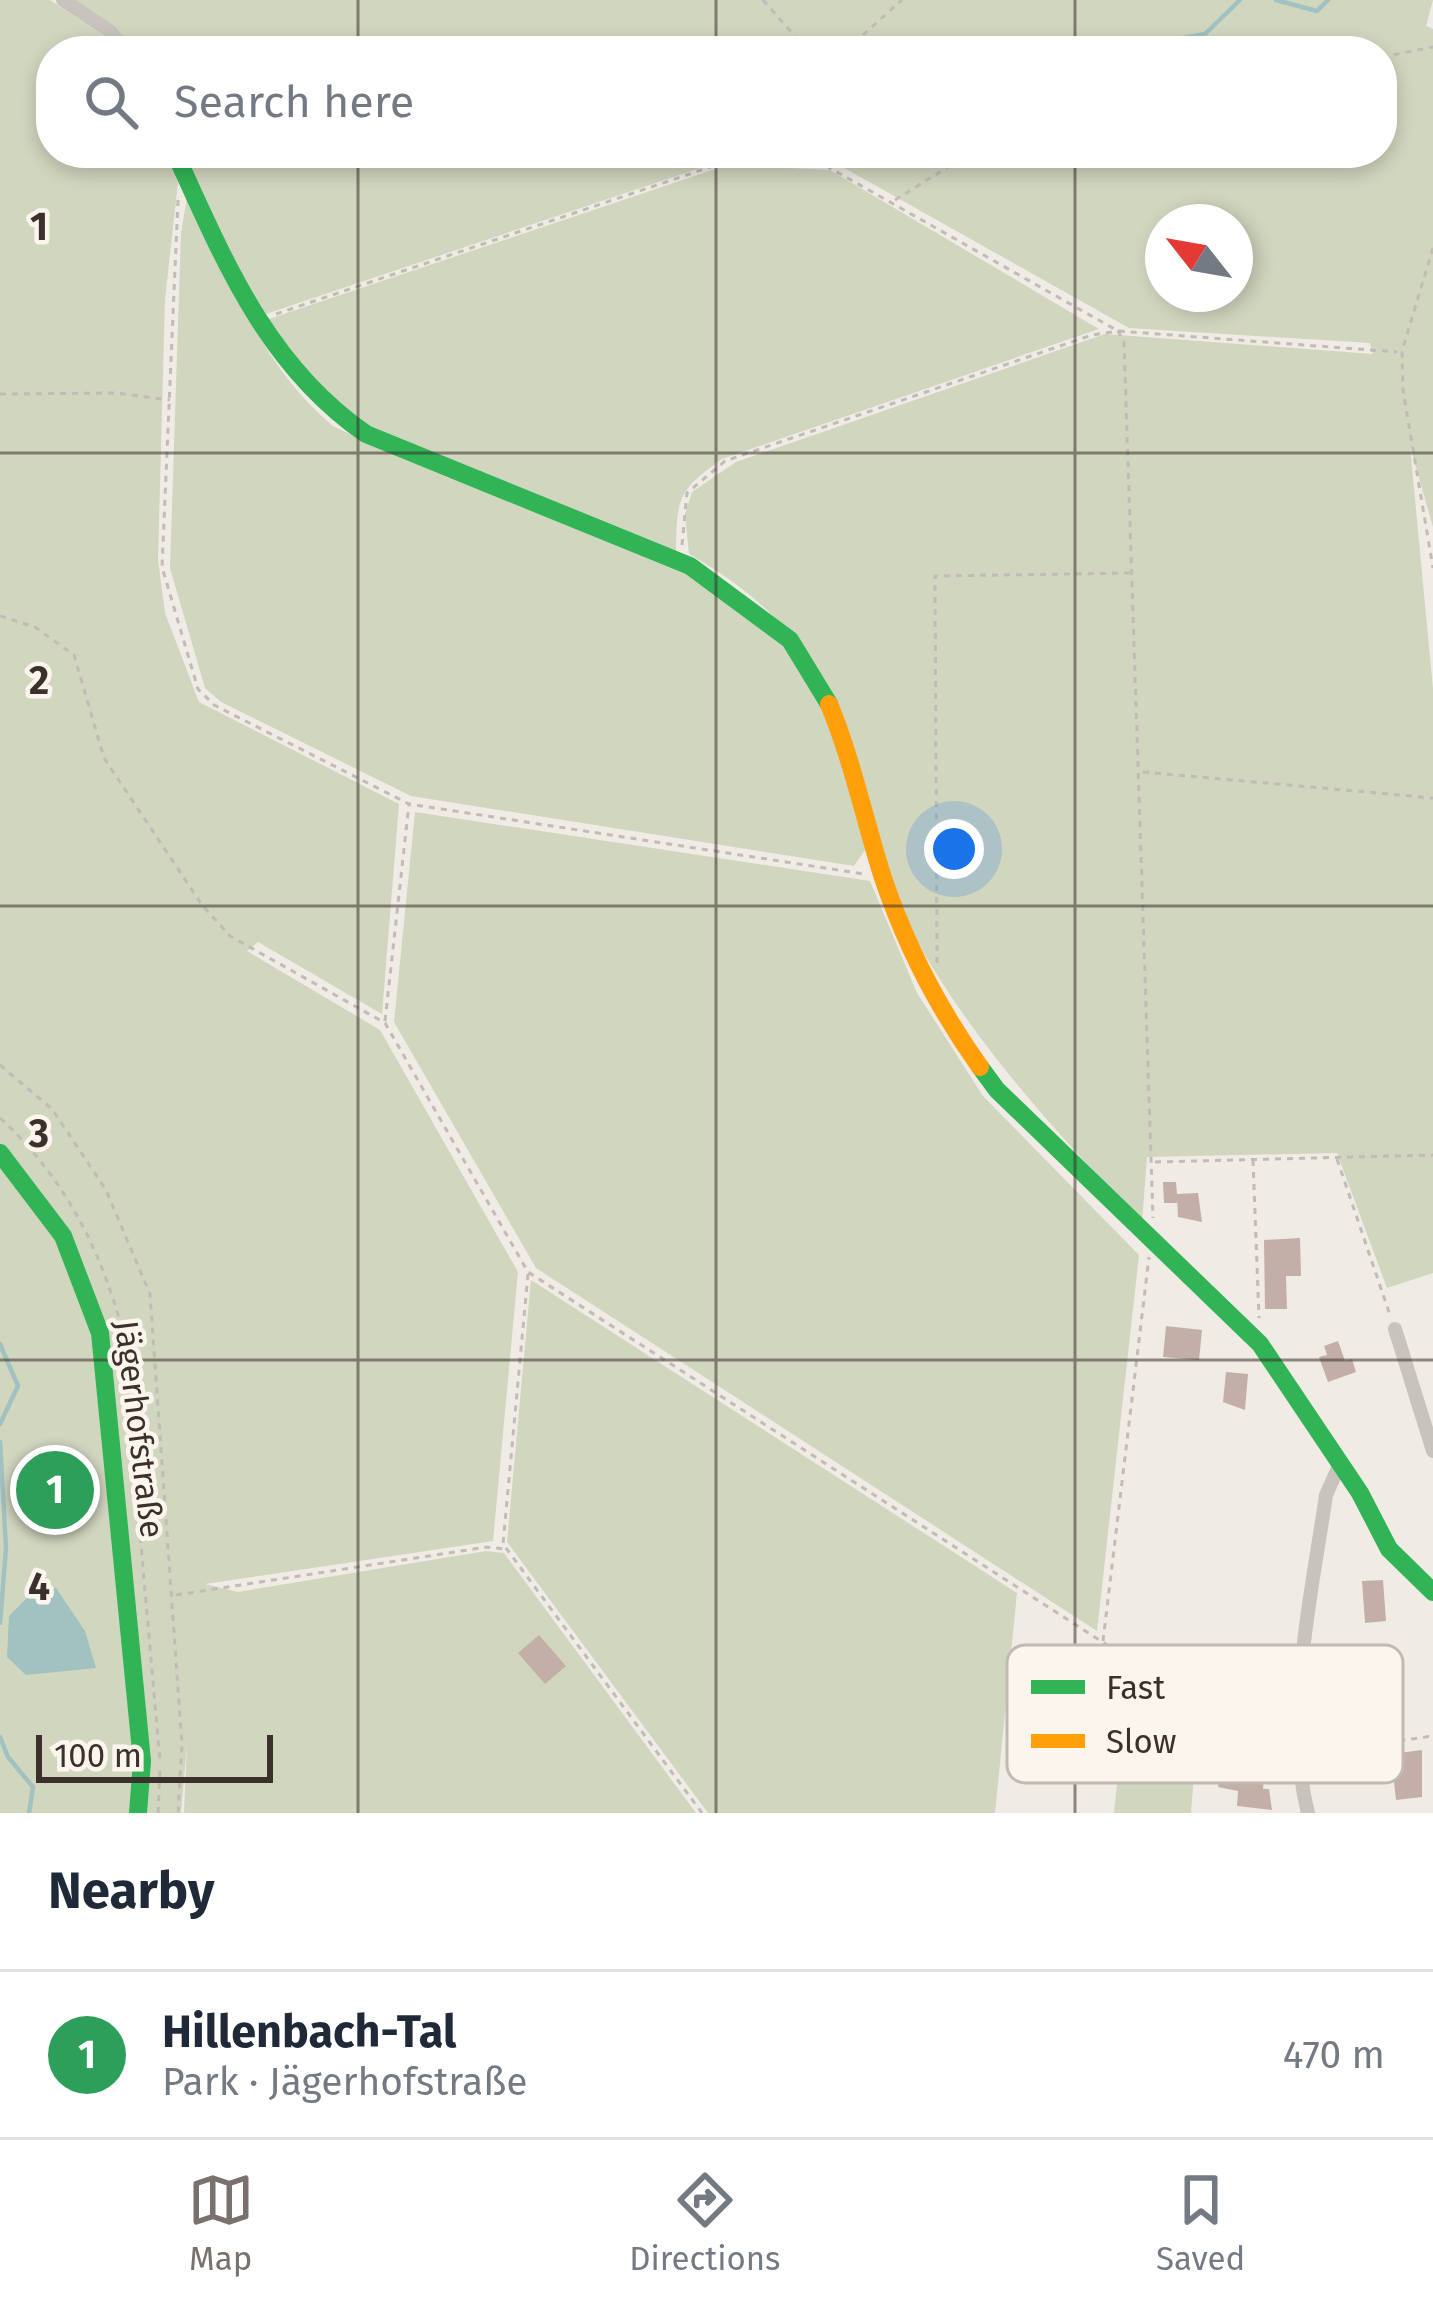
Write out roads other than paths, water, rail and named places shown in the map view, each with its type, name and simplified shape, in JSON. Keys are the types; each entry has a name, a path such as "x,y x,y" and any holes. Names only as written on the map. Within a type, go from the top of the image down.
{"street":[{"path":"64,0 114,36"},
{"path":"182,168 256,320 303,389 326,412 366,434 690,566 760,613 808,664 849,752 883,877 938,1003 997,1090 1260,1344 1390,1549 1433,1592"},
{"name":"Jägerhofstraße","path":"0,1153 47,1205 66,1237 83,1272 100,1333 140,1740 138,1813"},
{"path":"1395,1330 1433,1451"},
{"path":"1308,1645 1323,1514 1339,1466"},
{"path":"1300,1783 1308,1813"}],"water":[{"path":"41,1584 56,1588 85,1631 96,1668 26,1675 7,1657 9,1616"}],"waterway":[{"path":"1194,36 1205,34 1240,0"},
{"path":"1276,0 1317,11 1328,0"},
{"path":"0,1344 18,1386 0,1424"},
{"path":"0,1442 6,1548 0,1623"},
{"path":"0,1737 8,1757 33,1787 29,1813"}],"place":[{"name":"Hillenbach-Tal","path":"55,1490"}]}
